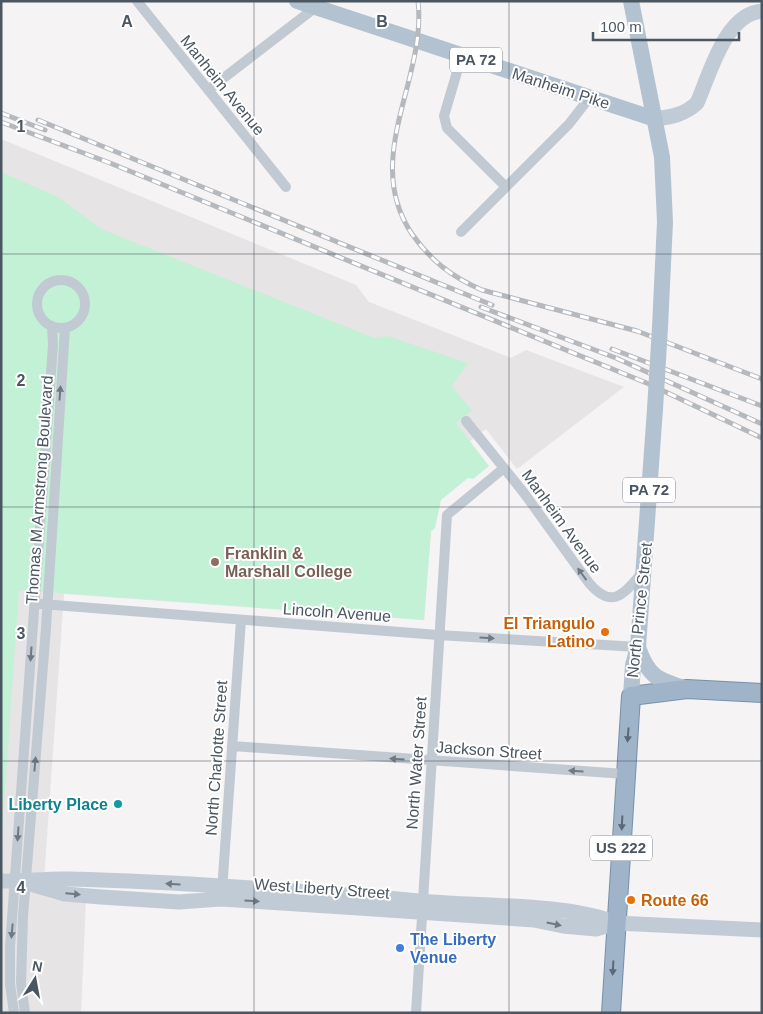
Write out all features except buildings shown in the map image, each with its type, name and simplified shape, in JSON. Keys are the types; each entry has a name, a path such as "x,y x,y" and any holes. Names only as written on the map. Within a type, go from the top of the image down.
{"highway":[{"path":"631,696 686,689 762,693"},
{"name":"North Prince Street","path":"611,1013 631,696"}],"main road":[{"name":"Manheim Pike","path":"297,1 654,119"},
{"name":"North Prince Street","path":"631,1 662,157 665,203 660,327 644,571 638,647 633,664 631,696"},
{"path":"654,119 678,115 689,110 697,103 731,30 749,14 762,11"},
{"name":"PA 72","path":"638,647 643,661 651,673 660,681 686,689"},
{"name":"West Liberty Street","path":"14,882 66,879 222,893 597,915 616,923 762,930"}],"street":[{"name":"Manheim Avenue","path":"137,1 286,187"},
{"path":"208,90 316,7"},
{"path":"462,55 444,116 447,128 506,187"},
{"path":"461,232 569,124 590,97"},
{"path":"60,280 74,284 79,289 85,303 82,314 78,321 65,328 52,326 40,315 37,308 38,297 45,287 60,280"},
{"name":"Thomas M Armstrong Boulevard","path":"14,1013 10,984 10,947 53,345 52,326"},
{"name":"Thomas M Armstrong Boulevard","path":"25,1013 20,983 14,882 47,605 65,328"},
{"name":"Manheim Avenue","path":"466,421 504,468 589,583 601,596 611,598 624,594 644,571"},
{"name":"North Water Street","path":"416,1013 438,635 447,515 504,468"},
{"name":"Lincoln Avenue","path":"35,604 438,635 638,647"},
{"name":"North Charlotte Street","path":"222,893 241,620"},
{"name":"Jackson Street","path":"232,746 625,774"}],"shaded area":[{"name":"Franklin & Marshall College","path":"1,139 356,285 369,302 511,358 526,350 624,387 517,469 486,429 423,478 440,505 437,511 435,528 431,531 424,620 64,594 43,895 86,899 81,1013 1,1013"}],"green space":[{"name":"Franklin & Marshall College","path":"1,172 58,197 101,229 374,338 388,336 468,363 452,386 472,411 456,423 489,466 473,479 468,478 441,500 435,528 431,531 424,620 19,590 1,846"}],"railway":[{"path":"418,1 418,31 414,60 399,119 394,148 393,177 398,205 419,244 452,274 482,290 637,331 762,379"},
{"path":"1,113 45,130"},
{"path":"38,120 492,305"},
{"path":"1,122 110,163 649,384 762,438"},
{"path":"481,307 616,358 762,424"},
{"path":"612,349 762,406"}],"place":[{"name":"Franklin & Marshall College","path":"215,562"},
{"name":"El Triangulo Latino","path":"605,632"},
{"name":"Liberty Place","path":"118,804"},
{"name":"Route 66","path":"631,900"},
{"name":"The Liberty Venue","path":"400,948"}]}
